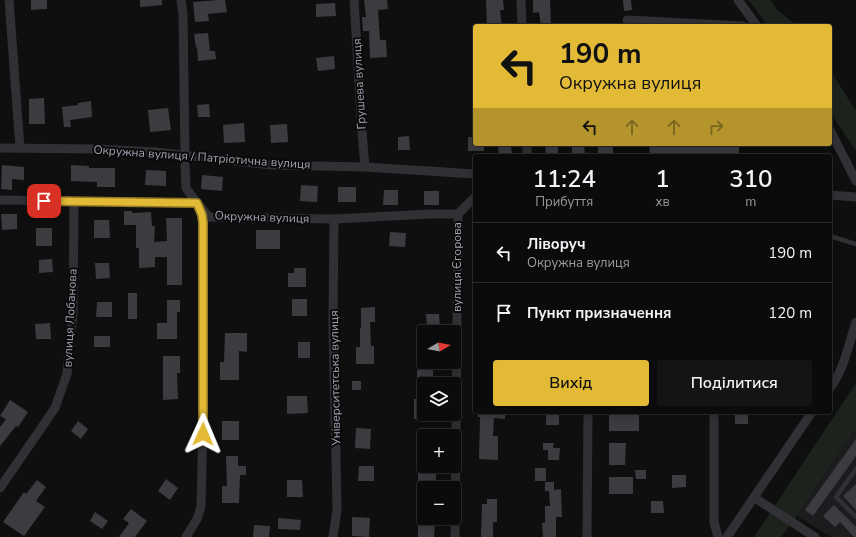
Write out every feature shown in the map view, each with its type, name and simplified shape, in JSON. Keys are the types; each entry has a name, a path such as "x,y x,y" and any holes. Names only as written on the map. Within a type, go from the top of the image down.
{"street":[{"path":"9,0 20,148"},
{"path":"181,0 183,14 186,156"},
{"name":"Грушева вулиця","path":"354,0 362,132 366,167"},
{"path":"521,0 522,24"},
{"path":"738,0 756,24"},
{"path":"627,20 704,24"},
{"path":"832,134 856,181"},
{"name":"Окружна вулиця / Патріотична вулиця","path":"0,148 97,149 155,152 271,165 366,167 473,174"},
{"path":"185,165 186,188 197,203 202,215 203,223 203,420 201,507 197,519 186,537"},
{"path":"832,195 856,197"},
{"name":"вулиця Єгорова","path":"455,537 458,214 473,199"},
{"path":"0,200 197,203"},
{"name":"вулиця Лобанова","path":"0,488 55,408 67,374 73,313 74,202"},
{"name":"Окружна вулиця","path":"197,203 209,217 334,219 458,214"},
{"name":"Університетська вулиця","path":"333,537 336,510 333,324 334,219"},
{"path":"832,385 844,361 856,322"},
{"path":"587,537 588,414"},
{"path":"714,414 714,522 718,537"},
{"path":"728,537 811,414"},
{"path":"754,498 815,537"}],"lane":[{"path":"832,237 856,244"},
{"path":"855,473 836,497 856,517"}],"shaded area":[{"path":"749,0 770,0 777,10 795,24 767,24"},
{"path":"832,73 856,111 856,151 832,115"},
{"path":"856,383 856,428 797,516 781,537 754,537"},
{"path":"856,428 856,537 831,537 797,516"}],"building":[{"path":"31,0 47,0 47,9 31,10"},
{"path":"140,0 162,0 162,5 140,7"},
{"path":"225,0 227,12 208,14 209,21 195,22 193,2"},
{"path":"364,0 387,0 388,9 378,10 380,40 386,40 387,57 370,58 369,31 363,31 362,17 366,17"},
{"path":"486,0 503,0 504,10 500,10 502,24 487,24"},
{"path":"533,0 550,0 551,24 541,24 539,12 533,13"},
{"path":"623,0 631,0 632,10 624,11"},
{"path":"335,3 336,16 316,17 316,4"},
{"path":"208,33 210,51 215,51 216,59 198,61 194,34"},
{"path":"334,56 335,69 318,71 316,58"},
{"path":"44,98 45,124 29,124 29,99"},
{"path":"91,101 92,117 70,120 71,127 64,127 62,107 78,105 78,103"},
{"path":"209,104 210,117 198,117 197,105"},
{"path":"168,108 171,130 150,132 148,110"},
{"path":"244,123 245,142 224,143 223,125"},
{"path":"287,124 288,142 271,143 270,125"},
{"path":"409,136 410,150 398,150 398,137"},
{"path":"468,137 473,137 473,146 484,146 484,151 468,151"},
{"path":"498,146 511,146 512,154 499,154"},
{"path":"545,146 558,146 558,154 546,154"},
{"path":"572,146 584,146 585,154 572,154"},
{"path":"598,146 613,146 613,154 598,154"},
{"path":"649,146 739,147 739,154 650,154"},
{"path":"2,165 24,167 24,180 12,179 12,190 1,189"},
{"path":"71,165 89,166 89,168 115,168 115,187 97,187 97,182 71,181"},
{"path":"146,170 166,171 166,186 145,185"},
{"path":"202,175 223,177 222,191 201,189"},
{"path":"301,185 318,186 317,202 300,201"},
{"path":"338,187 356,187 356,202 338,202"},
{"path":"384,190 398,190 398,205 383,205"},
{"path":"424,191 439,191 439,205 424,205"},
{"path":"124,211 132,211 132,213 151,212 152,226 155,226 154,242 167,241 166,218 182,218 182,285 167,285 167,257 155,257 155,267 139,268 139,248 136,248 136,225 124,225"},
{"path":"1,214 17,214 17,229 2,230"},
{"path":"94,220 109,220 110,238 94,238"},
{"path":"36,228 52,228 52,246 36,246"},
{"path":"256,230 280,230 280,249 256,249"},
{"path":"390,232 406,233 405,247 389,246"},
{"path":"52,259 53,272 39,273 39,260"},
{"path":"95,263 109,263 110,278 96,279"},
{"path":"294,268 306,268 306,287 288,287 288,273 294,273"},
{"path":"128,293 137,293 137,319 128,319"},
{"path":"292,299 307,299 307,316 292,316"},
{"path":"167,300 180,300 180,312 177,312 177,339 157,339 157,323 167,323"},
{"path":"97,302 112,302 112,317 96,317"},
{"path":"375,307 375,322 370,322 371,346 374,346 374,364 356,364 356,347 360,347 361,308"},
{"path":"426,314 439,314 440,325 427,325"},
{"path":"50,323 51,339 36,339 35,324"},
{"path":"225,333 247,333 247,352 239,351 239,380 220,380 220,362 224,362"},
{"path":"94,336 110,336 110,347 94,347"},
{"path":"298,342 310,342 310,358 298,358"},
{"path":"163,356 180,356 180,373 177,373 178,399 163,400"},
{"path":"417,370 433,370 433,377 417,377"},
{"path":"352,381 361,381 361,390 352,390"},
{"path":"287,396 307,396 308,413 287,414"},
{"path":"414,399 417,399 417,419 414,419"},
{"path":"10,400 28,412 18,427 16,426 0,446 0,427 6,419 0,416"},
{"path":"478,414 505,414 505,419 494,418 493,436 498,436 498,460 479,459 480,417 478,417"},
{"path":"546,414 559,414 559,425 546,425"},
{"path":"609,414 639,414 639,431 609,431"},
{"path":"735,414 748,414 748,424 735,424"},
{"path":"78,421 88,429 81,439 71,431"},
{"path":"222,421 239,421 239,440 222,440"},
{"path":"356,428 371,429 370,449 355,448"},
{"path":"856,439 856,456 813,516 805,510"},
{"path":"543,443 554,443 553,448 560,448 559,460 548,460 548,450 543,450"},
{"path":"609,443 626,443 625,465 609,465"},
{"path":"226,456 238,456 238,466 246,466 246,475 240,475 239,503 222,503 222,486 227,486"},
{"path":"359,466 374,466 374,481 358,481"},
{"path":"535,468 546,468 546,481 535,481"},
{"path":"635,470 646,470 646,479 636,479"},
{"path":"418,473 436,473 436,481 418,481"},
{"path":"672,475 686,475 686,487 672,488"},
{"path":"609,477 633,477 633,494 609,494"},
{"path":"166,479 178,488 170,500 158,491"},
{"path":"37,480 46,487 36,501 45,507 24,536 3,522 24,492 26,494"},
{"path":"287,480 302,480 303,497 287,497"},
{"path":"545,482 554,482 554,490 561,489 562,517 556,517 556,537 543,537 542,523 545,523 545,506 550,506 549,491 545,491"},
{"path":"856,484 856,510 843,496"},
{"path":"487,499 497,499 497,522 493,522 493,537 481,537 482,504 487,504"},
{"path":"651,501 663,501 664,513 651,513"},
{"path":"834,505 856,527 856,537 854,537 840,522 835,527 823,516"},
{"path":"131,509 147,521 135,537 119,537 129,523 123,519"},
{"path":"95,512 108,521 102,529 90,521"},
{"path":"352,517 370,518 369,537 352,536"},
{"path":"278,518 301,520 300,530 278,529"},
{"path":"254,525 270,526 269,537 253,537"},
{"path":"418,525 435,525 434,537 418,537"}],"route":[{"path":"44,201 197,203 202,215 203,223 203,434"}]}
